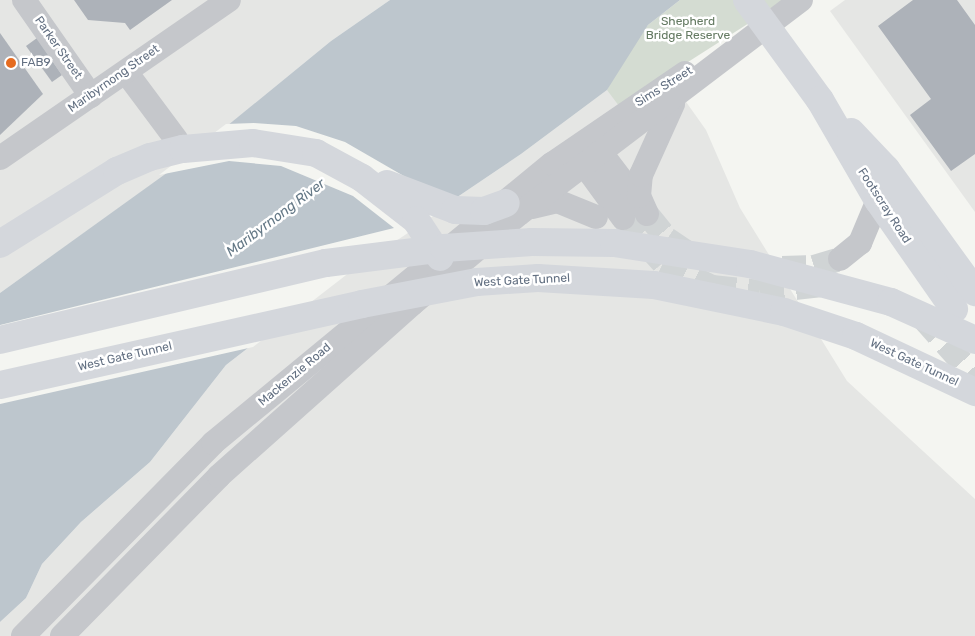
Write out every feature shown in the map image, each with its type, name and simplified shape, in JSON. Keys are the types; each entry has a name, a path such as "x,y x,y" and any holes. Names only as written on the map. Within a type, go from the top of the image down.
{"main road":[{"name":"Footscray Road","path":"747,0 820,100 878,200 964,301"},
{"name":"Footscray Road","path":"820,100 886,170 965,268 964,301"},
{"path":"0,244 117,171 174,151 219,144 274,144 334,162 455,210 484,211 517,205"},
{"path":"334,162 392,198 426,232 440,269"},
{"path":"0,340 326,264 444,248 541,242 658,247 759,266 891,302 975,340"},
{"name":"West Gate Tunnel","path":"0,385 362,304 477,282 538,278 654,285 784,312 881,347 975,392"}],"street":[{"name":"Parker Street","path":"24,0 92,96"},
{"name":"Maribyrnong Street","path":"0,158 228,0"},
{"name":"Sims Street","path":"587,151 801,0"},
{"name":"Sims Street","path":"587,151 678,96 761,28"},
{"path":"126,72 176,139"},
{"path":"587,151 647,214 638,196 642,175 678,96"},
{"path":"587,151 623,218"},
{"name":"Mackenzie Road","path":"23,636 191,462 440,269 517,205 587,151"},
{"path":"840,259 860,242 878,200"},
{"path":"517,205 557,201 596,217"},
{"name":"Mackenzie Road","path":"62,636 219,476 440,269"}],"shaded area":[{"path":"0,0 390,0 331,41 190,157 0,293"},
{"path":"845,0 975,0 975,212 830,11"},
{"path":"626,53 684,99 706,130 740,208 847,381 975,499 975,636 0,636 0,622 26,598 42,564 81,522 150,462 226,365 349,270 521,154 607,90"}],"green space":[{"name":"Shepherd Bridge Reserve","path":"680,0 785,0 619,106 607,90 626,53 648,25"}],"water":[{"name":"Maribyrnong River","path":"390,0 680,0 648,25 607,90 521,154 349,270 226,365 150,462 81,522 42,564 26,598 0,622 0,293 189,157 331,41"}],"pier":[{"path":"254,123 296,126 345,142 409,179 442,210 350,272 253,347 0,404 0,325 394,228 353,196 281,166 229,161 159,175 226,124"}],"building":[{"path":"74,0 172,0 130,30 125,23 88,20"},
{"path":"913,0 957,0 975,25 975,154 951,171 910,115 931,99 878,26"},
{"name":"FAB9","path":"0,33 43,94 0,135"},
{"path":"37,38 62,75 52,82 26,46"}],"tunnel":[{"path":"647,214 667,239 691,255"},
{"path":"623,218 663,263 712,287 760,292 822,285"},
{"path":"782,268 814,267 840,259"},
{"path":"922,317 975,377"}],"place":[{"name":"FAB9","path":"11,63"}]}
